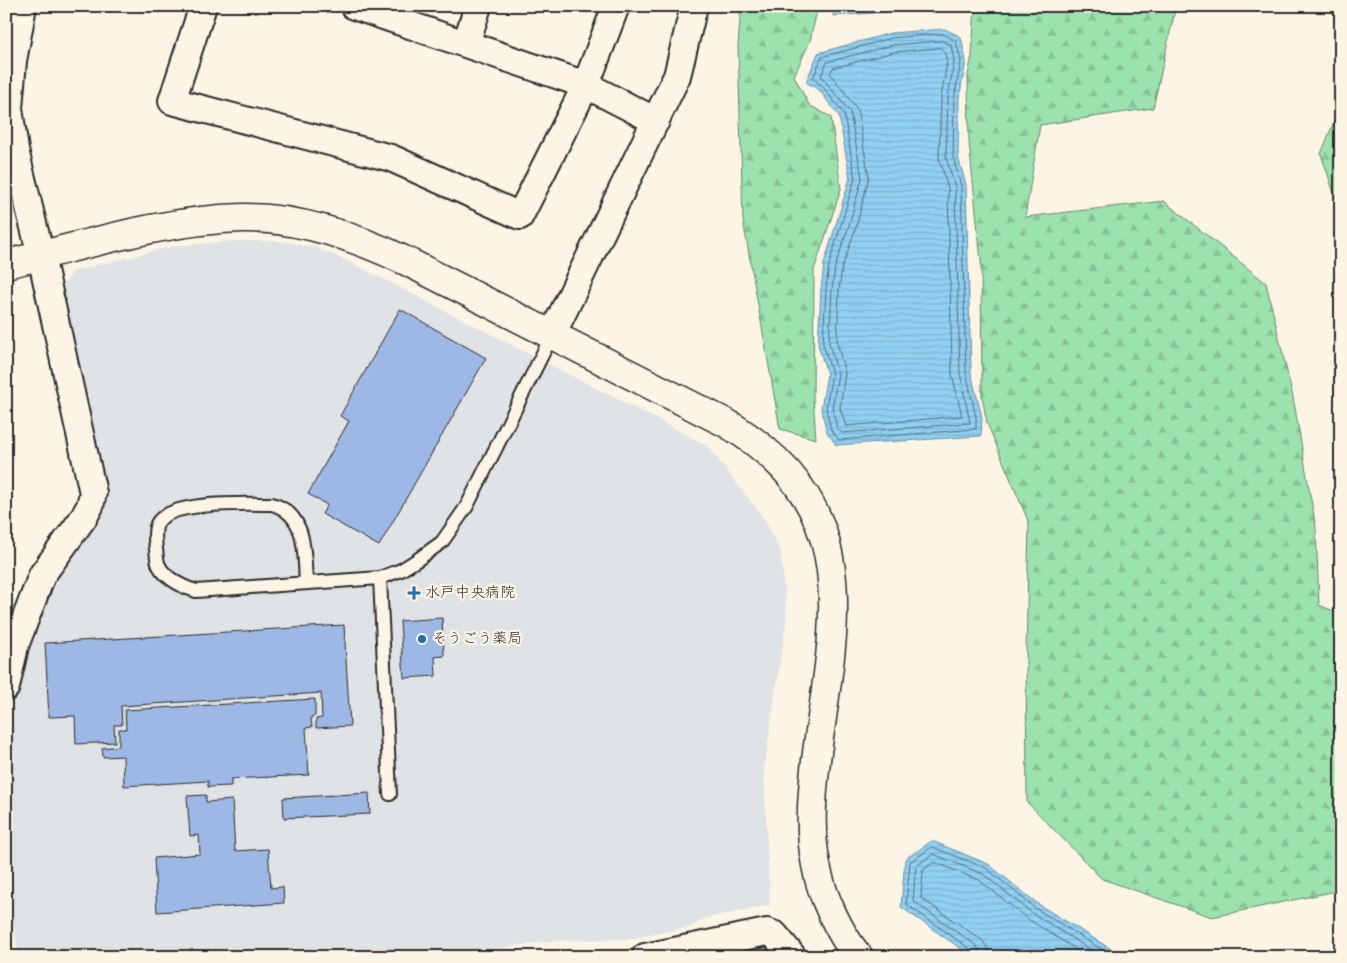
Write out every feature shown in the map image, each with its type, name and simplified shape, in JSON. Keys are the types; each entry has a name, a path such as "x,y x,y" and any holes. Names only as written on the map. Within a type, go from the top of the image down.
{"street":[{"path":"6,687 15,646 42,575 84,517 90,506 93,494 41,256 15,150 8,109 13,61 23,6"},
{"path":"202,6 172,101 392,158 520,216 586,85 616,6"},
{"path":"354,6 586,85 656,121"},
{"path":"466,44 478,6"},
{"path":"552,334 678,76 694,6"},
{"path":"6,264 128,235 198,222 242,218 274,220 326,231 365,242 552,334 753,440 777,460 811,507 825,538 832,566 834,596 833,634 810,796 812,844 819,883 833,918 859,957"},
{"path":"645,957 767,932 775,935 793,957"}],"lane":[{"path":"306,583 303,537 298,524 283,507 272,504 195,507 167,514 158,521 155,530 157,563 164,572 185,588 196,591 380,578 401,570 442,542 455,526 467,506 552,334"},
{"path":"380,578 390,794"}],"shaded area":[{"name":"水戸中央病院","path":"232,241 281,241 317,248 354,264 707,445 763,517 781,552 787,617 764,769 770,905 706,918 691,927 629,939 552,941 434,957 19,957 6,884 6,725 16,681 53,570 88,523 61,289 73,271 174,246"}],"green space":[{"path":"741,6 818,6 810,41 794,76 809,105 831,117 841,189 814,270 813,396 816,439 780,429 743,220 738,46"},
{"path":"975,6 1176,6 1153,108 1040,125 1025,217 1164,201 1266,283 1293,397 1316,528 1319,605 1341,614 1341,890 1212,917 1102,879 1027,802 1026,652 1029,523 987,423 982,396 981,261 969,142 968,75 972,56"},
{"path":"1341,104 1341,214 1321,154"},
{"path":"755,948 767,949 773,957 706,957"}],"water":[{"path":"835,6 965,6 833,16"},
{"path":"945,29 961,37 966,61 959,99 958,157 966,185 971,373 982,417 981,436 836,445 827,432 821,409 827,374 818,345 824,264 850,178 839,116 820,91 806,82 818,53 891,33"},
{"path":"932,841 988,864 1038,904 1124,957 973,957 901,907 905,859"}],"building":[{"path":"400,309 486,358 379,546 322,514 327,505 308,494 349,421 340,416"},
{"name":"そうごう薬局","path":"442,618 444,656 435,657 436,676 404,678 400,621"},
{"path":"344,625 350,726 316,728 316,719 322,718 321,693 121,706 122,725 114,725 115,742 76,744 75,716 49,717 45,643"},
{"path":"315,699 315,716 311,717 312,727 306,728 309,775 231,779 231,786 208,787 208,781 124,786 123,756 103,757 102,748 119,746 119,729 126,729 125,710"},
{"path":"369,793 370,814 284,818 283,798"},
{"path":"206,795 206,802 232,800 235,851 268,849 271,888 283,887 284,903 157,912 154,858 200,854 199,835 190,836 187,796"}],"place":[{"name":"水戸中央病院","path":"414,593"},
{"name":"そうごう薬局","path":"422,639"}]}
